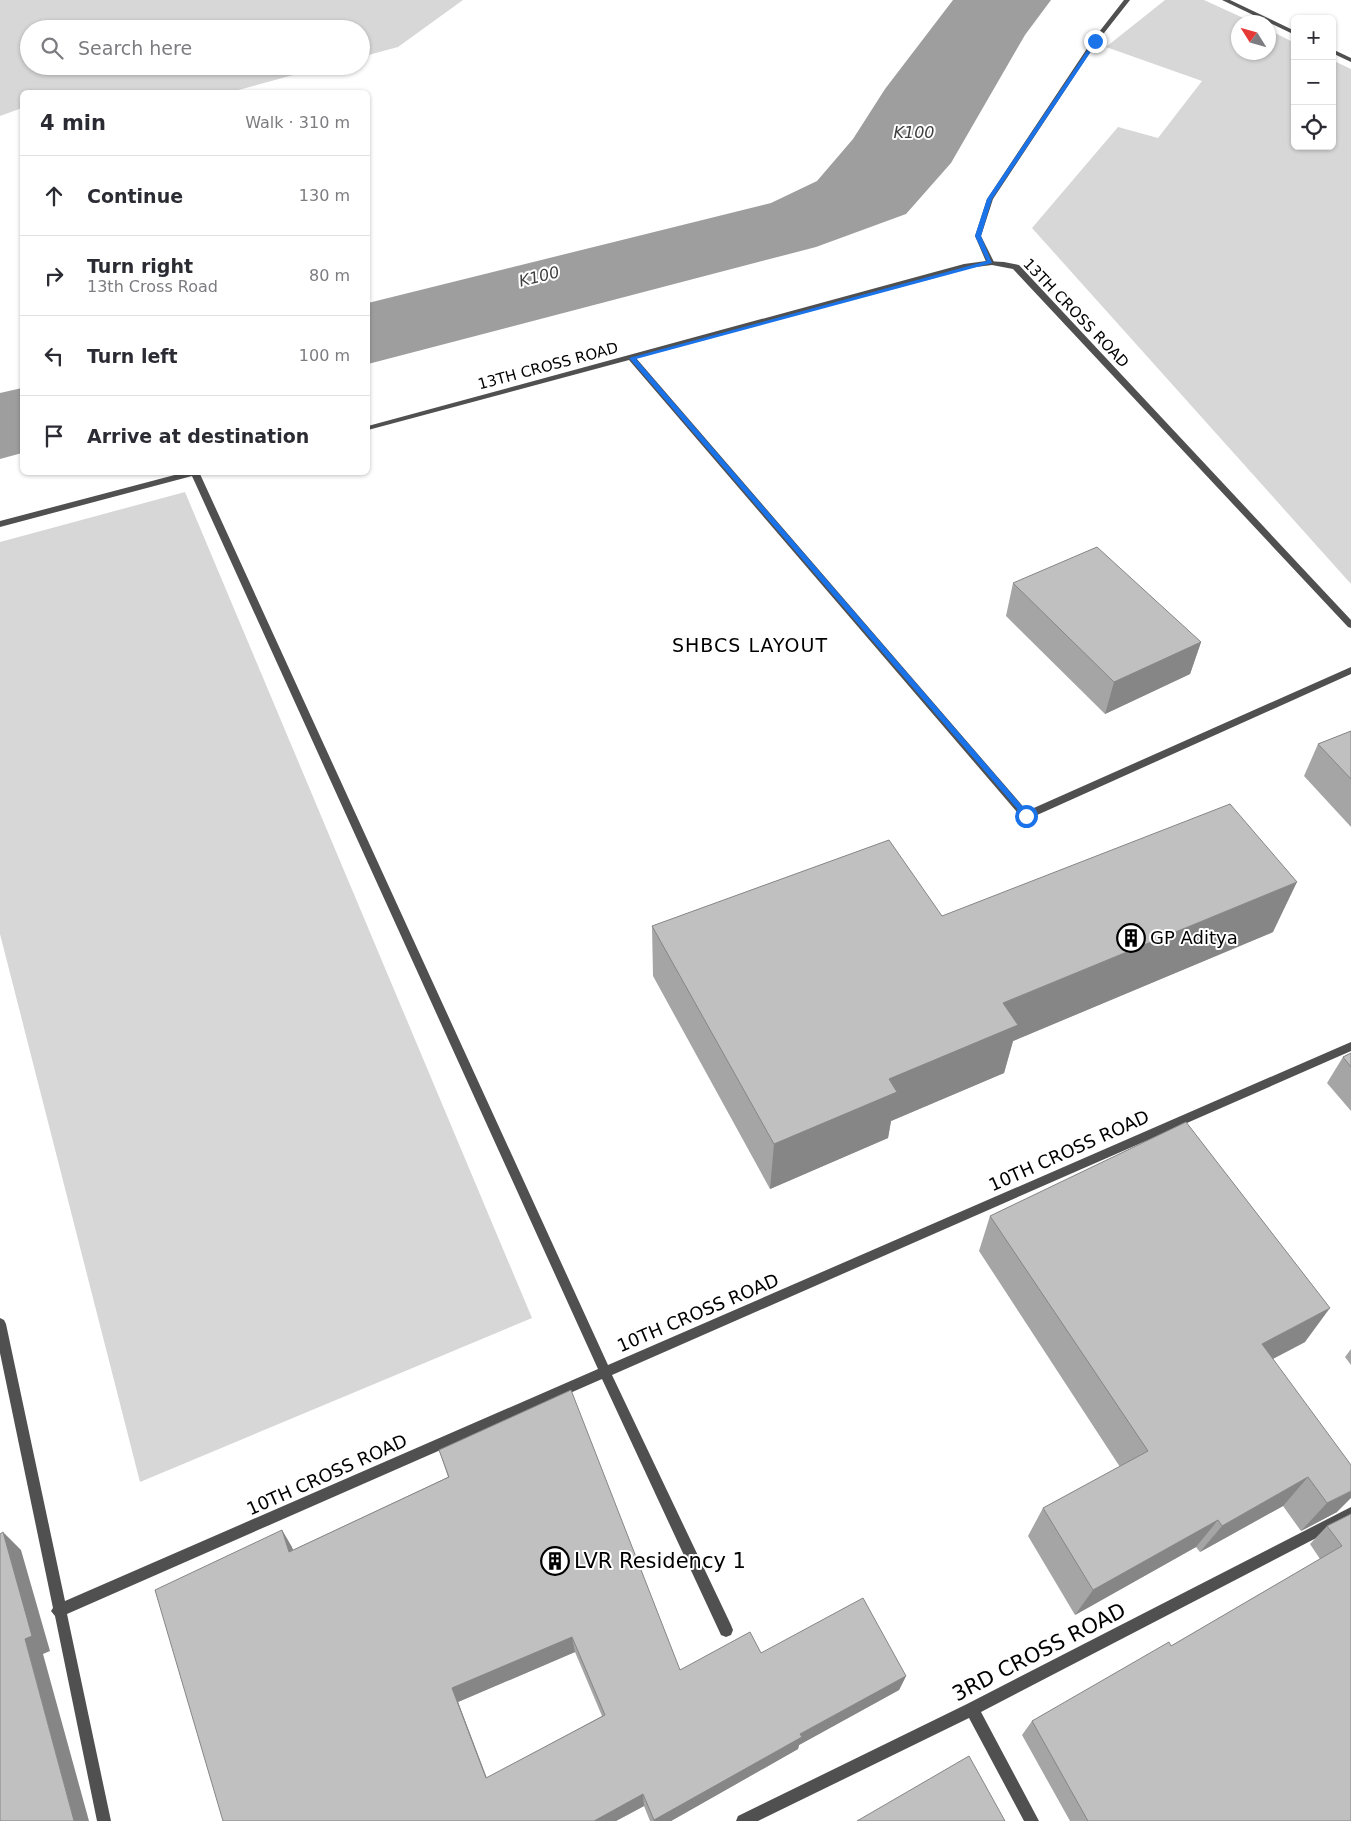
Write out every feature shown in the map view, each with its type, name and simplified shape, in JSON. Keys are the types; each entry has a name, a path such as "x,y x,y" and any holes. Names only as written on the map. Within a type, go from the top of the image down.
{"street":[{"path":"990,262 978,236 990,199 1095,41 1127,0"},
{"path":"1226,0 1291,31"},
{"path":"1336,53 1351,60"},
{"name":"13TH CROSS ROAD","path":"370,427 990,262 1016,267 1351,624"},
{"path":"632,358 1026,816 1351,670"},
{"path":"0,524 188,475"},
{"path":"197,475 605,1372 726,1630"},
{"name":"10TH CROSS ROAD","path":"58,1611 1351,1046"},
{"path":"0,1324 58,1611 104,1821"},
{"name":"3RD CROSS ROAD","path":"743,1821 972,1709 1351,1513"},
{"path":"972,1709 1032,1821"}],"shaded area":[{"path":"0,0 463,0 398,47 370,55 370,20 20,20 20,75 293,75 238,90 20,90 20,109 0,116"},
{"path":"1165,0 1204,0 1237,15 1231,15 1231,60 1276,60 1276,34 1291,41 1291,150 1336,150 1336,62 1351,69 1351,584 1032,228 1118,127 1158,138 1202,81 1106,47"},
{"path":"185,492 532,1318 140,1482 0,934 0,542"}],"water":[{"name":"K100","path":"953,0 1051,0 1025,35 951,163 906,214 816,247 370,363 370,303 771,203 817,181 853,139 885,89"},
{"path":"20,388 20,454 0,459 0,393"}],"building":[{"path":"1097,547 1201,642 1114,682 1013,583"},
{"path":"1351,731 1351,779 1318,744"},
{"path":"1230,804 1297,882 1003,1003 1018,1025 889,1079 897,1092 774,1144 652,926 889,840 942,916"},
{"path":"1351,1053 1351,1067 1343,1057"},
{"path":"1186,1122 1330,1308 1262,1344 1351,1465 1351,1491 1327,1503 1308,1477 1222,1526 1218,1520 1093,1590 1043,1508 1148,1451 990,1216"},
{"path":"571,1390 680,1670 750,1632 761,1653 863,1598 906,1676 800,1734 802,1737 654,1820 643,1794 594,1821 223,1821 155,1590 282,1530 289,1552 449,1477 439,1450","holes":["572,1637 605,1715 486,1778 452,1688"]},
{"path":"1351,1514 1351,1821 1088,1821 1032,1721 1169,1642 1171,1646 1342,1546 1327,1526"},
{"path":"3,1532 32,1636 25,1639 74,1821 0,1821 0,1534"},
{"path":"969,1756 1005,1821 857,1821"}],"place":[{"name":"GP Aditya","path":"1131,938"},
{"name":"LVR Residency 1","path":"555,1561"}],"district":[{"name":"SHBCS LAYOUT","path":"750,645"}],"route":[{"path":"1026,816 632,358 967,266 990,262 978,236 990,199 1095,41"}]}
